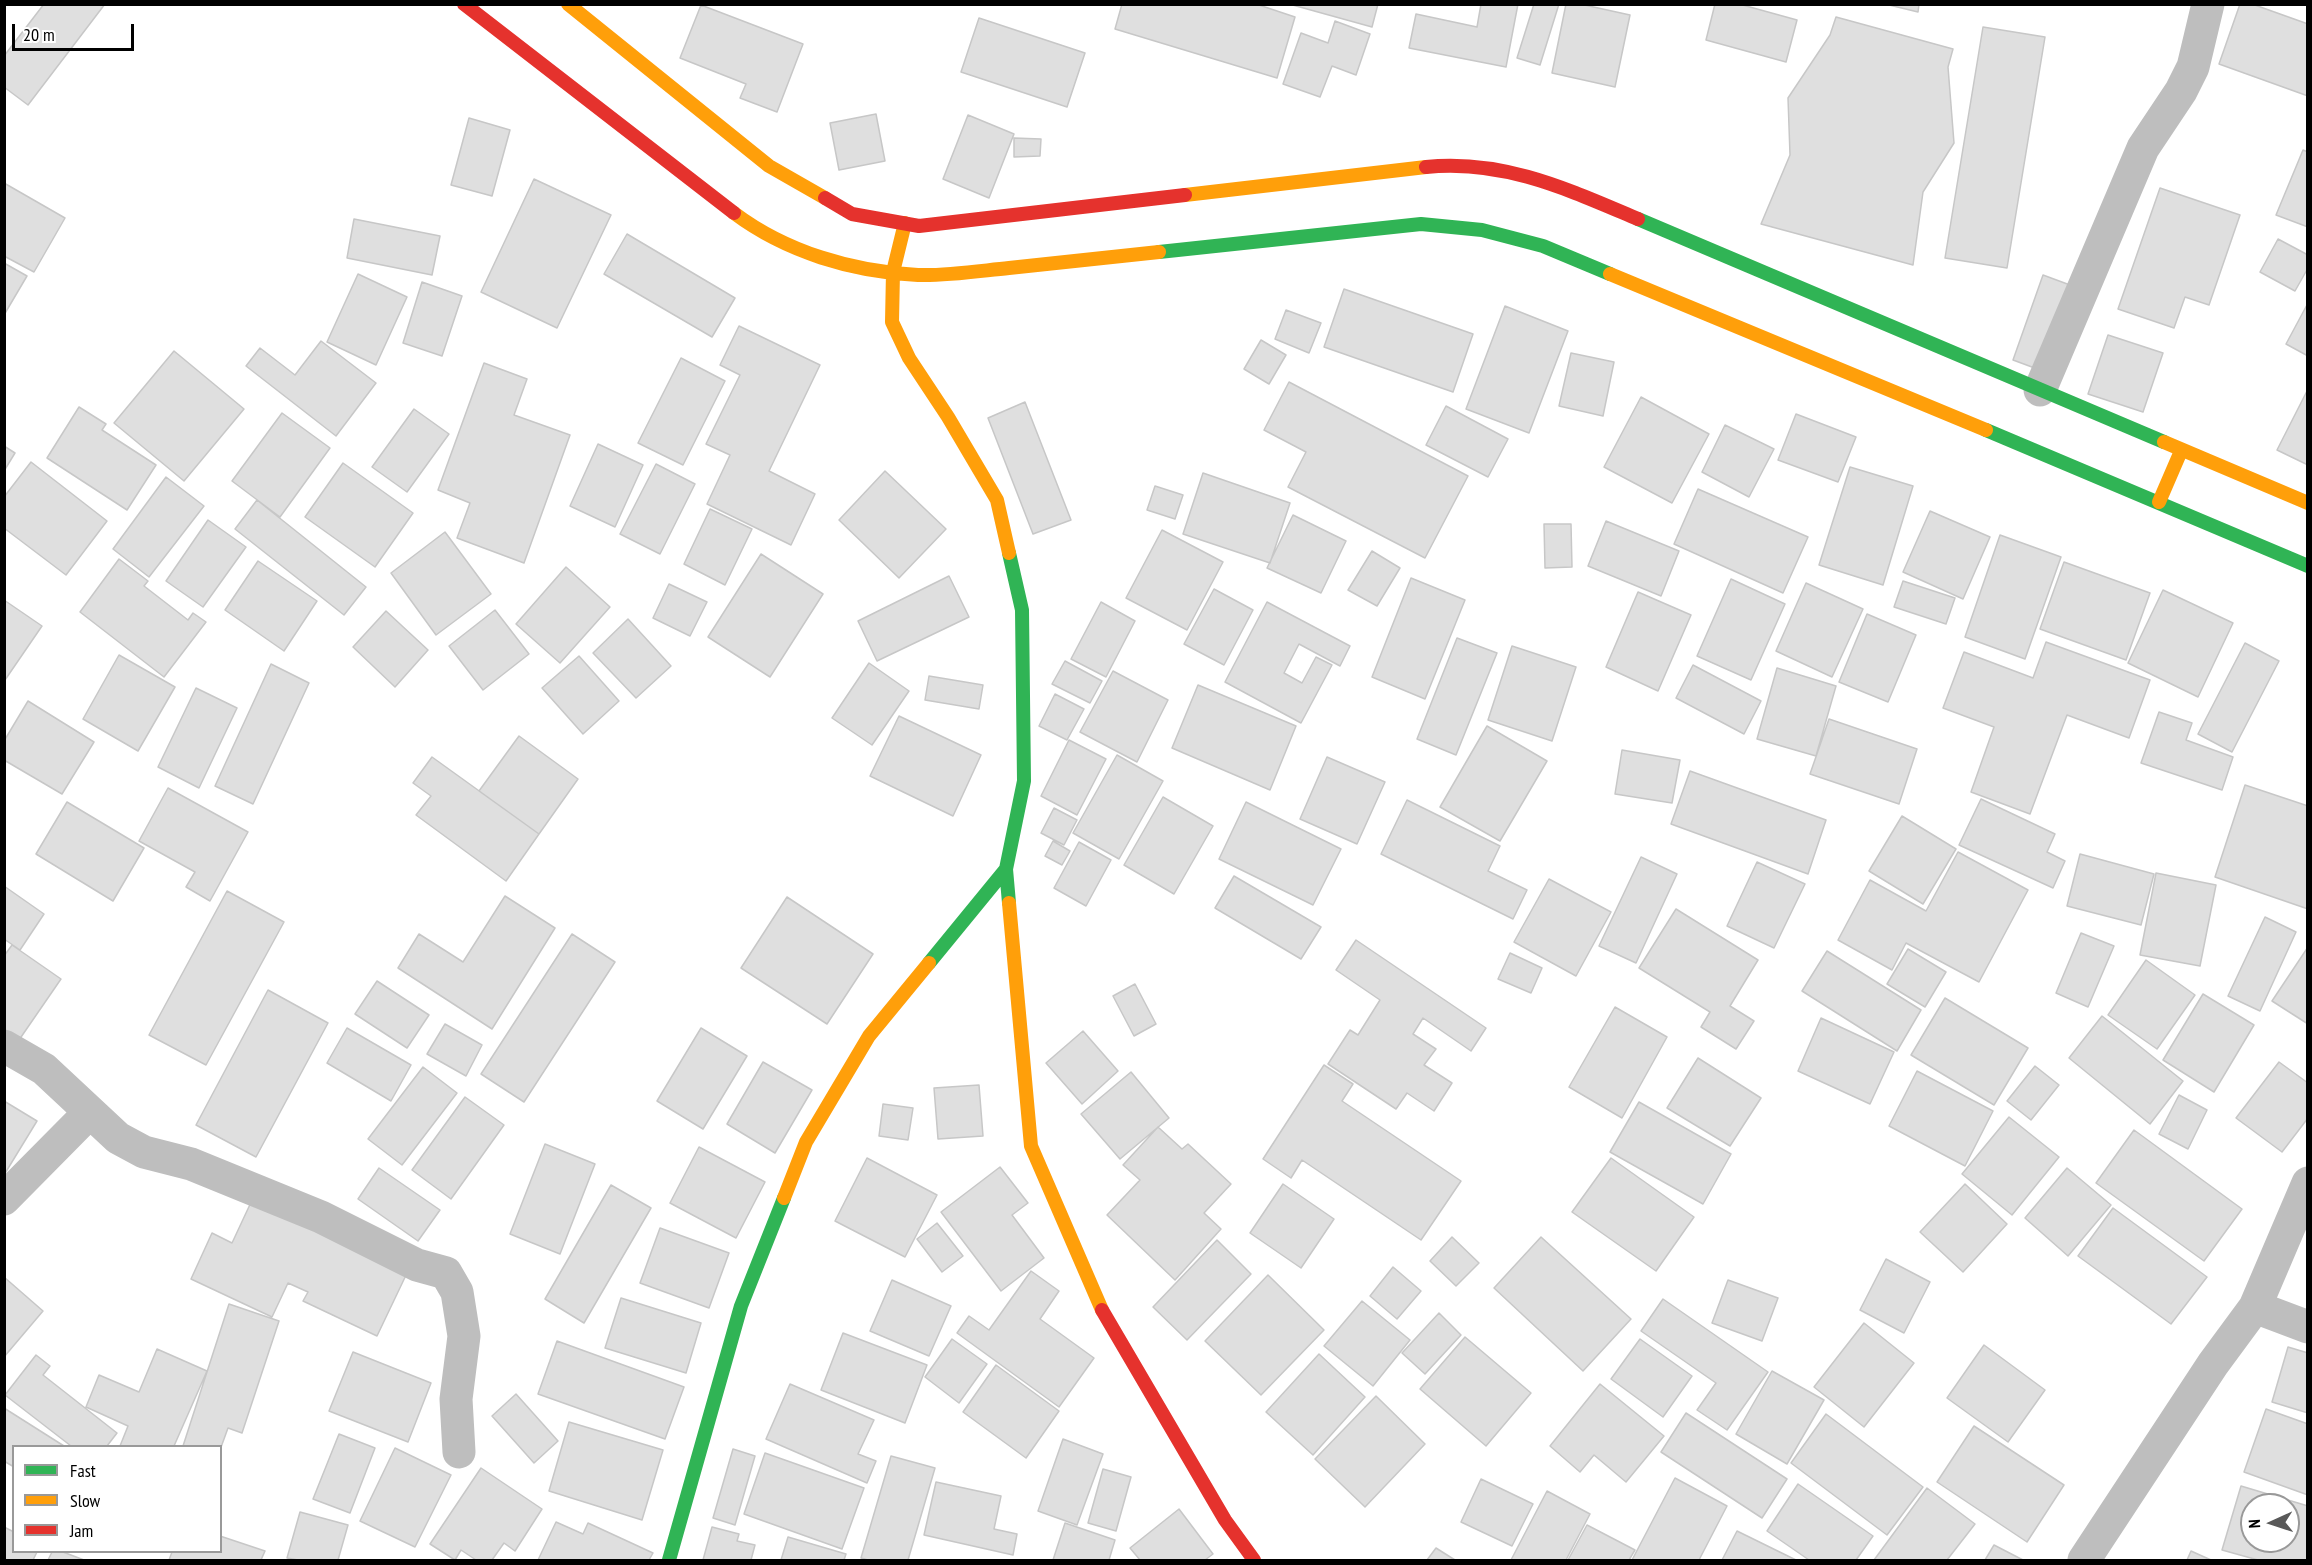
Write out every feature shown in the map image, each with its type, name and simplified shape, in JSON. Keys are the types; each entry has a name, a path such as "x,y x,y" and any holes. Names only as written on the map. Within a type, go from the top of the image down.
{"main road":[{"path":"464,4 749,224 794,249 856,267 918,274 989,270 1421,224 1482,230 1543,246 2159,502 2307,566"},
{"path":"568,4 769,166 852,214 919,226 1439,166 1495,168 1553,183 2307,503"},
{"path":"905,224 893,272 892,322 909,358 948,417 997,500 1022,610 1024,781 1006,869 1031,1146 1103,1312 1225,1520 1254,1560"},
{"path":"2159,502 2181,451"},
{"path":"669,1560 741,1306 806,1142 869,1036 1006,869"}],"street":[{"path":"2040,390 2143,148 2181,91 2193,67 2208,4"},
{"path":"4,1046 44,1069 118,1138 144,1152 191,1164 321,1217 417,1265 446,1273 457,1292 464,1336 456,1399 459,1452"},
{"path":"4,1199 90,1112"},
{"path":"2084,1560 2213,1364 2255,1307 2307,1183"},
{"path":"2255,1307 2307,1327"}],"building":[{"path":"44,4 105,4 28,105 4,87 4,56"},
{"path":"1122,4 1256,4 1295,17 1277,78 1115,29"},
{"path":"1289,4 1378,4 1372,27"},
{"path":"1481,4 1518,4 1506,67 1409,48 1416,14 1477,27"},
{"path":"1534,4 1559,4 1540,65 1517,58"},
{"path":"1566,4 1580,4 1630,15 1615,87 1552,73"},
{"path":"1715,4 1739,4 1797,20 1786,62 1706,40"},
{"path":"1885,4 1919,4 1918,12"},
{"path":"2240,4 2252,4 2308,24 2308,96 2219,64"},
{"path":"701,5 803,44 777,112 740,98 746,84 680,58"},
{"path":"1836,17 1953,49 1948,67 1954,143 1923,192 1913,265 1761,224 1790,155 1788,98 1830,35"},
{"path":"979,18 1085,53 1067,107 961,72"},
{"path":"1335,21 1370,34 1356,75 1332,66 1320,97 1283,84 1301,33 1328,43"},
{"path":"1983,27 2045,37 2007,268 1945,258"},
{"path":"876,114 885,161 839,170 830,123"},
{"path":"968,115 1014,134 989,198 943,179"},
{"path":"469,118 510,130 492,196 451,185"},
{"path":"1014,138 1041,139 1040,156 1014,157"},
{"path":"2303,150 2308,152 2308,227 2276,215"},
{"path":"534,179 611,215 557,328 481,292"},
{"path":"4,183 65,218 34,272 4,256"},
{"path":"2160,188 2240,215 2209,305 2185,297 2174,328 2118,309"},
{"path":"354,219 440,236 432,275 347,258"},
{"path":"627,234 735,298 712,337 604,274"},
{"path":"2278,239 2308,255 2308,268 2295,291 2260,272"},
{"path":"4,263 27,276 4,315"},
{"path":"358,274 407,297 376,365 327,342"},
{"path":"2043,275 2070,285 2040,370 2013,360"},
{"path":"422,282 462,296 442,356 403,343"},
{"path":"1344,289 1473,334 1453,392 1324,347"},
{"path":"2308,303 2308,356 2286,344"},
{"path":"1505,306 1568,331 1529,433 1466,409"},
{"path":"1286,310 1321,323 1309,353 1275,339"},
{"path":"739,326 820,365 769,471 815,494 791,545 707,504 730,455 706,444 740,375 720,365"},
{"path":"2108,335 2163,353 2143,412 2088,394"},
{"path":"1261,340 1286,355 1269,384 1244,369"},
{"path":"321,341 376,383 336,436 246,366 260,348 295,375"},
{"path":"174,351 244,409 184,481 114,423"},
{"path":"1571,353 1614,362 1603,416 1559,406"},
{"path":"681,358 725,381 683,465 638,443"},
{"path":"484,363 527,379 514,415 570,435 524,563 457,538 470,503 438,490"},
{"path":"1289,382 1468,476 1425,558 1288,487 1306,452 1264,430"},
{"path":"2308,389 2308,465 2277,450"},
{"path":"1641,397 1709,434 1672,503 1604,467"},
{"path":"1025,402 1071,520 1033,534 988,418"},
{"path":"1446,406 1508,439 1488,477 1426,445"},
{"path":"79,407 106,424 102,430 156,465 127,510 47,458"},
{"path":"414,409 449,434 407,492 372,467"},
{"path":"282,413 330,448 280,517 232,481"},
{"path":"1796,414 1856,437 1838,482 1778,460"},
{"path":"1725,425 1774,449 1749,497 1702,472"},
{"path":"598,444 643,465 615,527 570,506"},
{"path":"4,446 15,453 4,471"},
{"path":"31,462 107,521 66,575 4,528 4,497"},
{"path":"343,463 413,513 375,567 305,517"},
{"path":"656,464 695,484 660,554 620,534"},
{"path":"1850,467 1913,486 1883,585 1819,565"},
{"path":"885,471 946,529 899,578 839,520"},
{"path":"1203,473 1290,503 1270,563 1183,534"},
{"path":"166,477 204,506 149,577 113,549"},
{"path":"1155,486 1183,495 1175,519 1147,510"},
{"path":"1698,489 1808,537 1783,593 1674,544"},
{"path":"257,500 366,587 344,615 235,529"},
{"path":"710,509 752,529 725,585 684,564"},
{"path":"1930,511 1990,537 1963,599 1903,572"},
{"path":"1293,515 1346,541 1321,593 1267,568"},
{"path":"208,520 246,547 203,607 166,581"},
{"path":"1606,521 1679,551 1661,596 1588,566"},
{"path":"1544,524 1571,524 1572,567 1545,568"},
{"path":"1162,530 1223,562 1187,630 1126,598"},
{"path":"445,532 491,594 436,635 391,573"},
{"path":"2000,535 2061,557 2025,659 1965,637"},
{"path":"1372,551 1400,568 1377,606 1348,590"},
{"path":"761,554 823,594 770,677 708,637"},
{"path":"119,559 148,581 144,586 188,620 193,613 206,622 164,677 80,612"},
{"path":"258,561 317,601 284,651 225,610"},
{"path":"2064,562 2150,593 2126,660 2040,629"},
{"path":"566,567 610,607 560,663 516,624"},
{"path":"949,576 969,617 877,661 858,621"},
{"path":"1411,578 1465,600 1425,699 1372,677"},
{"path":"1731,579 1785,604 1751,680 1697,656"},
{"path":"1903,581 1955,598 1946,624 1894,607"},
{"path":"1806,583 1863,609 1832,677 1776,651"},
{"path":"669,584 707,602 690,636 653,618"},
{"path":"1214,589 1253,610 1224,665 1184,644"},
{"path":"2163,590 2233,623 2198,697 2128,663"},
{"path":"1638,592 1691,615 1658,691 1606,667"},
{"path":"4,600 42,626 5,680 4,679"},
{"path":"1101,602 1135,621 1106,677 1071,659"},
{"path":"1267,602 1350,646 1340,666 1299,644 1284,673 1302,683 1316,657 1332,665 1301,723 1225,682"},
{"path":"495,610 529,654 483,690 449,646"},
{"path":"386,611 428,650 395,687 353,647"},
{"path":"1867,614 1916,635 1888,702 1839,682"},
{"path":"628,619 671,666 636,698 593,653"},
{"path":"1457,638 1497,653 1456,755 1417,739"},
{"path":"2046,642 2150,680 2129,738 2067,715 2030,814 1971,792 1994,727 1943,708 1964,652 2033,678"},
{"path":"2245,643 2279,661 2232,752 2198,734"},
{"path":"1512,646 1576,667 1552,741 1488,720"},
{"path":"119,655 175,687 138,751 83,719"},
{"path":"579,656 619,701 583,734 542,688"},
{"path":"1065,661 1102,681 1090,703 1052,684"},
{"path":"869,663 909,691 872,745 832,718"},
{"path":"271,664 309,683 253,804 215,786"},
{"path":"1693,665 1761,701 1744,734 1676,698"},
{"path":"1777,668 1836,686 1816,756 1757,739"},
{"path":"1113,671 1168,700 1137,762 1080,732"},
{"path":"929,676 983,685 979,709 925,700"},
{"path":"1198,685 1296,726 1270,790 1172,748"},
{"path":"196,688 237,708 199,788 158,767"},
{"path":"1055,694 1084,709 1067,740 1039,726"},
{"path":"28,701 94,742 62,794 4,760 4,741"},
{"path":"2159,712 2192,723 2186,740 2233,757 2222,790 2141,763"},
{"path":"899,716 981,755 953,816 870,776"},
{"path":"1829,719 1917,749 1899,804 1810,774"},
{"path":"1487,726 1547,761 1500,841 1440,807"},
{"path":"519,736 578,779 539,834 479,791"},
{"path":"1069,740 1106,759 1077,815 1041,796"},
{"path":"1622,750 1680,760 1672,803 1615,794"},
{"path":"1117,755 1163,781 1119,859 1073,833"},
{"path":"432,757 539,834 506,881 416,815 431,796 413,783"},
{"path":"1327,757 1385,782 1357,844 1300,819"},
{"path":"1690,771 1826,820 1808,874 1671,824"},
{"path":"2245,785 2308,806 2308,909 2215,877"},
{"path":"168,788 248,832 210,901 186,887 195,872 139,841"},
{"path":"1163,797 1213,826 1174,894 1124,865"},
{"path":"1981,799 2055,834 2047,852 2065,861 2053,888 1959,845"},
{"path":"1407,800 1500,846 1488,871 1527,890 1513,919 1381,854"},
{"path":"67,802 144,848 113,901 36,854"},
{"path":"1246,802 1341,849 1313,905 1219,859"},
{"path":"1054,808 1077,820 1064,845 1041,833"},
{"path":"1902,816 1956,849 1923,904 1869,871"},
{"path":"1053,841 1070,851 1062,865 1045,856"},
{"path":"1079,842 1111,860 1086,906 1054,888"},
{"path":"1958,852 2028,890 1979,982 1906,943 1892,970 1838,940 1870,880 1926,911"},
{"path":"2080,854 2154,874 2141,925 2067,906"},
{"path":"1641,857 1677,874 1636,963 1599,946"},
{"path":"1757,862 1805,884 1774,948 1727,926"},
{"path":"2156,873 2216,885 2200,966 2140,955"},
{"path":"1234,876 1321,927 1301,959 1215,908"},
{"path":"1549,879 1611,912 1576,976 1514,942"},
{"path":"4,886 44,914 20,950 4,939"},
{"path":"227,891 284,922 206,1065 149,1035"},
{"path":"505,896 555,928 492,1029 398,968 419,934 463,962"},
{"path":"787,897 873,954 827,1024 741,968"},
{"path":"1676,909 1758,960 1730,1006 1754,1021 1736,1049 1701,1027 1710,1012 1639,968"},
{"path":"2265,917 2296,932 2260,1011 2228,996"},
{"path":"2081,933 2114,946 2088,1007 2056,993"},
{"path":"572,934 615,962 524,1102 481,1074"},
{"path":"1356,940 1486,1028 1471,1051 1423,1018 1413,1034 1436,1049 1424,1065 1452,1083 1434,1111 1407,1093 1396,1109 1328,1064 1350,1030 1358,1035 1380,1000 1336,970"},
{"path":"12,945 61,979 19,1040 4,1030 4,956"},
{"path":"2308,947 2308,1024 2272,1001"},
{"path":"1908,949 1946,972 1925,1007 1887,984"},
{"path":"1827,951 1921,1010 1897,1051 1802,991"},
{"path":"1510,953 1542,968 1531,993 1498,979"},
{"path":"2146,960 2195,995 2157,1049 2108,1015"},
{"path":"377,981 429,1015 407,1048 355,1014"},
{"path":"1135,984 1156,1024 1134,1036 1113,996"},
{"path":"268,990 328,1023 256,1157 196,1125"},
{"path":"2203,994 2254,1025 2214,1092 2163,1060"},
{"path":"1945,998 2028,1048 1994,1105 1911,1055"},
{"path":"1615,1007 1667,1037 1622,1118 1569,1087"},
{"path":"2102,1016 2183,1081 2150,1124 2069,1058"},
{"path":"1821,1018 1894,1052 1870,1104 1798,1071"},
{"path":"445,1024 482,1045 466,1076 427,1054"},
{"path":"347,1028 411,1065 391,1101 327,1063"},
{"path":"701,1028 747,1056 703,1129 657,1101"},
{"path":"1083,1031 1118,1071 1082,1104 1046,1063"},
{"path":"1698,1058 1761,1098 1730,1146 1667,1108"},
{"path":"763,1062 812,1090 775,1153 727,1124"},
{"path":"2279,1062 2308,1083 2308,1118 2282,1152 2236,1118"},
{"path":"1324,1065 1353,1084 1342,1101 1461,1181 1421,1240 1302,1160 1291,1178 1263,1159"},
{"path":"2035,1066 2059,1085 2031,1120 2007,1101"},
{"path":"423,1067 457,1093 402,1165 368,1139"},
{"path":"1917,1071 1993,1111 1965,1166 1889,1126"},
{"path":"1131,1072 1169,1118 1120,1159 1081,1114"},
{"path":"979,1085 983,1136 938,1139 934,1088"},
{"path":"2179,1095 2207,1110 2188,1149 2159,1134"},
{"path":"465,1097 504,1125 451,1199 412,1170"},
{"path":"4,1101 37,1121 4,1175"},
{"path":"1639,1102 1731,1154 1703,1204 1610,1152"},
{"path":"883,1104 913,1108 908,1140 879,1136"},
{"path":"2009,1117 2059,1157 2012,1215 1962,1174"},
{"path":"1158,1127 1182,1149 1188,1144 1231,1184 1204,1213 1221,1229 1175,1280 1107,1215 1140,1180 1123,1165"},
{"path":"2134,1130 2242,1209 2204,1261 2096,1183"},
{"path":"545,1144 595,1164 560,1254 510,1234"},
{"path":"699,1147 765,1182 736,1238 670,1203"},
{"path":"867,1158 937,1195 905,1257 835,1221"},
{"path":"1611,1158 1694,1217 1656,1271 1572,1212"},
{"path":"1000,1167 1028,1203 1012,1215 1044,1258 1001,1291 941,1212"},
{"path":"379,1168 440,1210 418,1241 358,1199"},
{"path":"2067,1168 2111,1205 2068,1256 2025,1218"},
{"path":"1283,1184 1334,1219 1301,1268 1250,1233"},
{"path":"1965,1184 2007,1224 1963,1272 1920,1232"},
{"path":"611,1185 651,1208 584,1323 545,1299"},
{"path":"253,1198 408,1271 377,1336 303,1301 308,1292 288,1283 272,1317 191,1279 212,1233 232,1243"},
{"path":"2113,1208 2207,1277 2171,1324 2078,1256"},
{"path":"937,1223 963,1256 942,1272 917,1239"},
{"path":"660,1228 729,1253 709,1308 640,1283"},
{"path":"1452,1237 1479,1263 1456,1286 1430,1261"},
{"path":"1541,1237 1631,1319 1583,1371 1494,1288"},
{"path":"1217,1240 1251,1274 1187,1340 1153,1307"},
{"path":"1886,1259 1930,1282 1904,1333 1860,1310"},
{"path":"1393,1267 1421,1291 1397,1319 1370,1296"},
{"path":"1031,1271 1059,1291 1040,1319 1094,1358 1059,1407 957,1333 969,1316 989,1330"},
{"path":"1268,1275 1324,1330 1261,1395 1205,1341"},
{"path":"4,1277 43,1311 4,1357"},
{"path":"892,1280 951,1306 929,1356 870,1331"},
{"path":"1728,1280 1778,1298 1762,1341 1712,1323"},
{"path":"621,1298 701,1323 686,1373 605,1348"},
{"path":"1663,1299 1768,1372 1727,1430 1697,1410 1716,1383 1641,1331"},
{"path":"1362,1301 1410,1340 1373,1386 1324,1346"},
{"path":"229,1304 279,1321 242,1433 228,1428 222,1445 183,1445"},
{"path":"1439,1313 1461,1335 1425,1374 1402,1353"},
{"path":"1864,1323 1914,1363 1864,1427 1814,1387"},
{"path":"843,1333 927,1365 905,1423 821,1390"},
{"path":"1465,1337 1531,1393 1486,1446 1420,1389"},
{"path":"952,1339 987,1364 959,1403 925,1377"},
{"path":"1640,1339 1692,1376 1663,1417 1611,1379"},
{"path":"557,1341 684,1387 665,1439 538,1394"},
{"path":"1984,1345 2045,1390 2008,1442 1947,1398"},
{"path":"2288,1347 2308,1353 2308,1413 2272,1402"},
{"path":"157,1349 207,1371 174,1445 120,1445 128,1426 86,1407 99,1375 139,1392"},
{"path":"353,1352 431,1383 408,1442 329,1411"},
{"path":"1319,1354 1365,1397 1313,1455 1266,1412"},
{"path":"36,1355 50,1366 43,1375 117,1433 108,1445 70,1445 5,1395"},
{"path":"996,1365 1059,1411 1026,1458 963,1412"},
{"path":"1772,1371 1824,1400 1787,1464 1736,1434"},
{"path":"790,1384 874,1420 858,1454 876,1461 867,1483 766,1439"},
{"path":"1600,1384 1664,1436 1626,1482 1594,1455 1580,1472 1550,1446"},
{"path":"516,1394 558,1441 534,1463 492,1416"},
{"path":"1376,1396 1425,1444 1365,1507 1315,1459"},
{"path":"4,1408 62,1445 12,1445 12,1466 4,1461"},
{"path":"2266,1409 2308,1424 2308,1495 2244,1472"},
{"path":"1686,1413 1787,1479 1762,1518 1661,1452"},
{"path":"1826,1414 1923,1487 1887,1535 1791,1463"},
{"path":"569,1422 663,1450 642,1520 549,1491"},
{"path":"1974,1426 2064,1485 2027,1542 1937,1482"},
{"path":"339,1434 375,1448 350,1513 313,1499"},
{"path":"1063,1439 1103,1454 1077,1525 1038,1511"},
{"path":"395,1448 451,1475 415,1547 360,1521"},
{"path":"733,1449 755,1456 735,1525 713,1518"},
{"path":"765,1453 864,1488 842,1549 744,1514"},
{"path":"891,1456 935,1468 908,1560 868,1560 861,1558"},
{"path":"481,1468 542,1509 515,1551 504,1543 492,1560 476,1560 461,1550 455,1560 430,1544"},
{"path":"1103,1469 1131,1477 1116,1531 1088,1523"},
{"path":"1675,1478 1727,1506 1699,1560 1632,1560"},
{"path":"1481,1479 1533,1504 1512,1546 1461,1522"},
{"path":"936,1482 1001,1496 994,1529 1017,1534 1013,1555 924,1535"},
{"path":"1798,1484 1873,1536 1856,1560 1809,1560 1767,1531"},
{"path":"2241,1486 2264,1493 2240,1493 2240,1553 2300,1553 2300,1504 2308,1506 2308,1560 2258,1560 2222,1550"},
{"path":"1927,1488 1975,1524 1947,1560 1874,1560"},
{"path":"1547,1491 1590,1514 1566,1560 1511,1560"},
{"path":"1179,1509 1213,1554 1205,1560 1140,1560 1130,1548"},
{"path":"300,1512 348,1525 338,1560 287,1558"},
{"path":"556,1522 583,1534 588,1523 653,1553 649,1560 538,1560"},
{"path":"1065,1523 1115,1540 1109,1560 1053,1560"},
{"path":"1587,1525 1635,1550 1629,1560 1568,1560"},
{"path":"4,1527 12,1531 12,1553 36,1553 33,1560 4,1560"},
{"path":"712,1527 739,1534 737,1541 755,1545 751,1560 703,1560"},
{"path":"1737,1531 1796,1560 1722,1560"},
{"path":"222,1537 265,1551 261,1560 169,1560 172,1553 222,1553"},
{"path":"788,1537 846,1554 844,1560 781,1560"},
{"path":"1994,1545 2023,1560 1985,1560"},
{"path":"1436,1548 1455,1560 1427,1560"},
{"path":"2191,1551 2211,1560 2187,1560"},
{"path":"52,1553 66,1553 84,1560 48,1560"}],"traffic: fast":[{"path":"1638,219 2164,442"},
{"path":"1159,252 1421,224 1482,230 1543,246 1610,274"},
{"path":"1986,430 2308,566"},
{"path":"1009,553 1022,610 1024,781 1006,869 1009,903"},
{"path":"929,963 1006,869"},
{"path":"669,1560 741,1306 784,1198"}],"traffic: slow":[{"path":"568,4 769,166 825,198"},
{"path":"1185,195 1426,167"},
{"path":"734,213 776,239 821,258 869,270 894,273 952,274 1159,252"},
{"path":"905,223 893,272 892,322 909,358 948,417 997,500 1009,553"},
{"path":"1610,274 1986,430"},
{"path":"2164,442 2308,503"},
{"path":"2159,502 2181,451"},
{"path":"1009,903 1031,1146 1102,1310"},
{"path":"784,1198 806,1142 869,1036 929,963"}],"traffic: jam":[{"path":"464,4 734,213"},
{"path":"1426,167 1455,166 1509,172 1561,188 1638,219"},
{"path":"825,198 852,214 919,226 1185,195"},
{"path":"1102,1310 1225,1520 1254,1560"}]}
